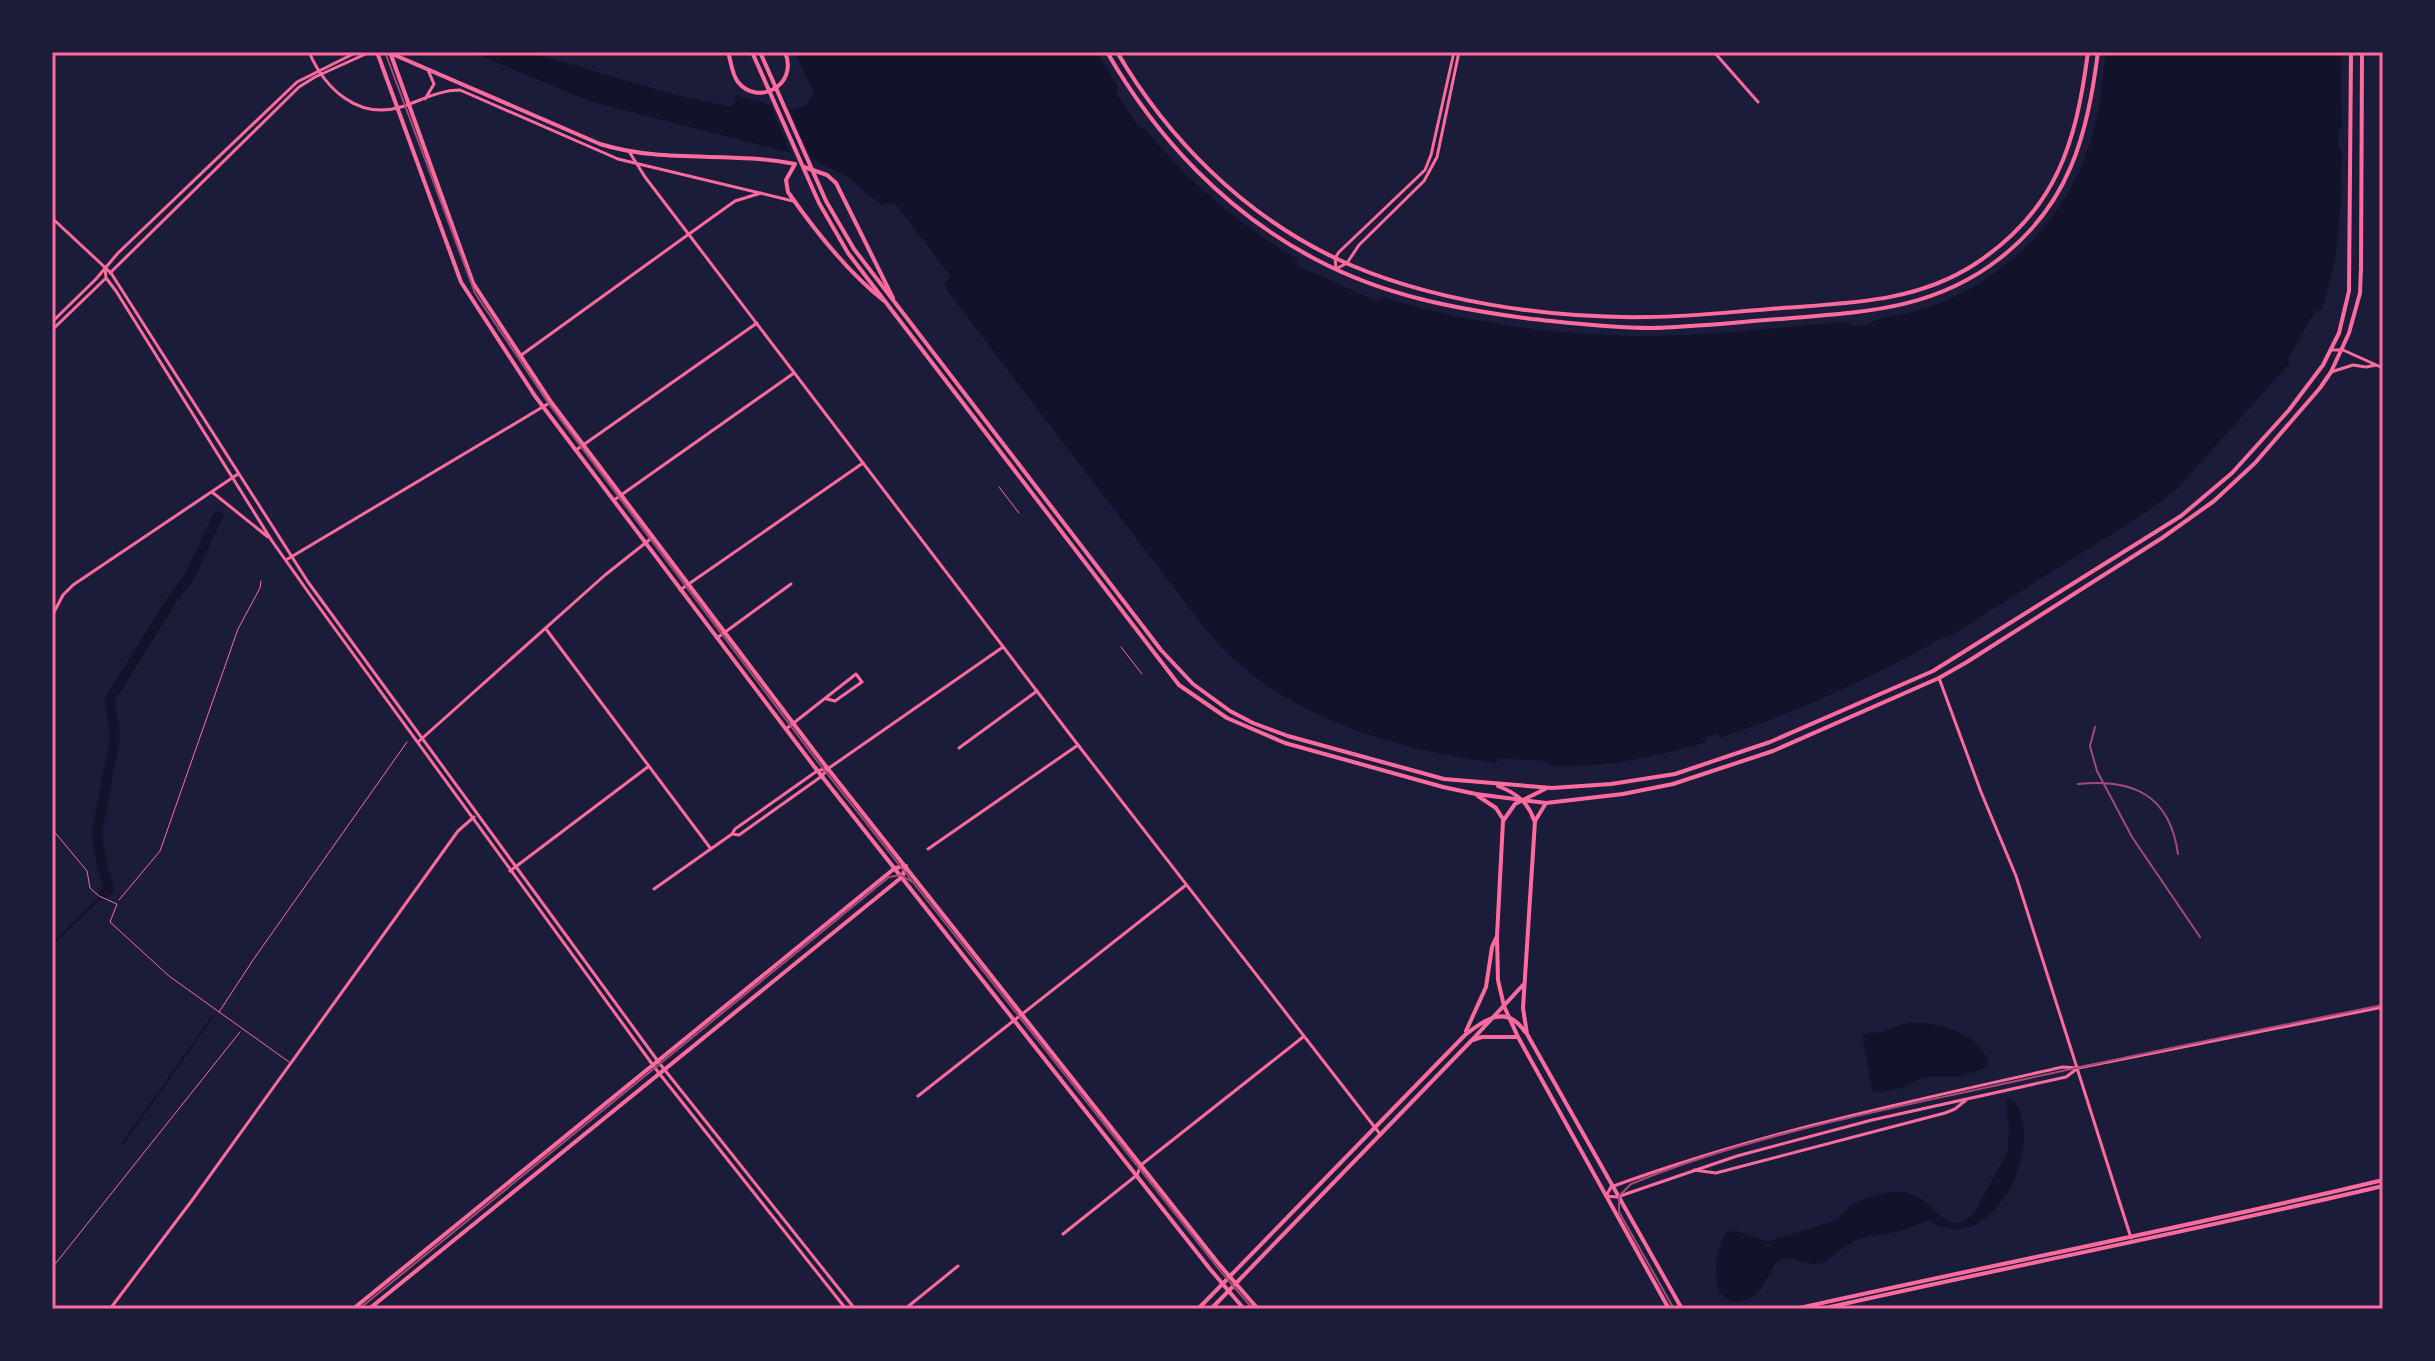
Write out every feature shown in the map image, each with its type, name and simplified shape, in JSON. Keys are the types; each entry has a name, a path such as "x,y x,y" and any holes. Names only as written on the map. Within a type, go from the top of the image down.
{"main road":[{"path":"377,52 468,297 543,407 817,771 1244,1309"},
{"path":"389,52 600,144 630,153 767,159 820,172 836,183 893,298"},
{"path":"389,52 471,278 551,402 828,768 1229,1277 1258,1309"},
{"path":"399,52 404,60"},
{"path":"728,52 738,82 748,89 761,92 774,89 785,80 789,67 785,52"},
{"path":"752,52 836,235 1179,685 1227,718 1285,743 1476,794 1546,803 1630,793 1723,769 1773,751 1939,678 2162,538 2214,501 2255,463 2320,388 2343,350 2360,293 2362,52"},
{"path":"760,52 821,192 842,231 1161,650 1200,690 1230,711 1288,736 1444,779 1547,788 1611,784 1675,774 1770,742 1955,658 2158,531 2232,473 2310,384 2331,350 2345,311 2351,266 2351,52"},
{"path":"1107,52 1161,133 1218,191 1274,233 1336,269 1412,298 1463,310 1617,327 1679,326 1877,311 1918,302 1981,272 2016,245 2047,210 2061,188 2089,117 2098,52"},
{"path":"1117,52 1168,127 1216,176 1268,218 1335,258 1440,295 1581,315 1678,316 1862,302 1915,292 1938,284 1975,264 2009,237 2038,204 2063,162 2079,114 2088,52"},
{"path":"795,164 786,180 788,192 868,288 883,300"},
{"path":"1492,784 1522,799 1535,821"},
{"path":"1547,788 1522,799 1509,810 1503,821 1497,936 1498,980 1504,1006 1518,1037 1669,1309"},
{"path":"1476,794 1496,808 1503,821"},
{"path":"1527,1034 1524,983 1535,821 1537,813 1546,803"},
{"path":"353,1309 895,868 906,866"},
{"path":"369,1309 902,877 906,866"},
{"path":"1465,1035 1486,987 1492,947 1497,936"},
{"path":"1211,1309 1524,983"},
{"path":"1198,1309 1465,1035 1493,1017 1508,1017 1519,1022 1527,1034 1682,1309"},
{"path":"1472,1040 1518,1037"},
{"path":"1821,1309 2383,1183"},
{"path":"1795,1309 2009,1261 2132,1240"}],"street":[{"path":"309,52 320,75 338,94 356,105 377,109 396,108 460,90 618,159 795,202"},
{"path":"52,322 297,82 357,52"},
{"path":"52,330 299,87 370,52"},
{"path":"1456,52 1437,157 1430,173 1359,245 1347,263 1336,269 1335,258 1425,170 1456,52"},
{"path":"1714,52 1758,102"},
{"path":"425,99 434,84 428,70"},
{"path":"630,153 1003,647 1380,1134"},
{"path":"520,356 735,201 766,193"},
{"path":"52,218 111,273 290,557 664,1069 855,1309"},
{"path":"105,267 106,278 285,560 653,1065 846,1309"},
{"path":"575,451 757,323"},
{"path":"2331,350 2343,350 2383,368"},
{"path":"2331,372 2353,365 2376,365"},
{"path":"613,501 794,373"},
{"path":"285,560 551,402"},
{"path":"680,590 863,463"},
{"path":"52,616 60,599 73,585 238,474"},
{"path":"212,492 272,541"},
{"path":"417,743 605,575 653,537"},
{"path":"717,639 791,584"},
{"path":"546,629 711,849"},
{"path":"732,834 739,835 822,776 828,768 1003,647"},
{"path":"786,729 856,674 862,682 835,701 827,699"},
{"path":"1939,678 2016,876 2132,1240"},
{"path":"959,748 1037,691"},
{"path":"928,849 1078,745"},
{"path":"510,871 649,766"},
{"path":"654,889 817,771 828,768"},
{"path":"110,1309 125,1293 458,831 478,815"},
{"path":"918,1096 1186,885"},
{"path":"2078,1068 2066,1077 1967,1098 1737,1156 1617,1197 1606,1196 1611,1187 1727,1147 1790,1131 2063,1067 2078,1068 2383,1007"},
{"path":"1063,1234 1137,1175 1141,1165 1303,1037"},
{"path":"1694,1170 1716,1173 1945,1113 1967,1098"},
{"path":"905,1309 958,1266"}],"lane":[{"path":"999,487 1019,513"},
{"path":"119,900 160,851 238,629 261,581"},
{"path":"1121,647 1142,674"},
{"path":"219,1013 407,742"},
{"path":"52,829 87,871 90,888 117,904 110,922 169,976 291,1063"},
{"path":"52,1268 241,1030"}],"shaded area":[{"path":"472,52 528,52 679,96 733,107 736,96 792,110 807,105 814,93 795,52 1097,52 1118,87 1116,93 1139,127 1145,128 1178,166 1215,201 1297,259 1298,266 1376,301 1382,297 1446,314 1516,327 1653,336 1848,322 1850,326 1864,325 1940,303 1969,289 2021,251 2044,228 2063,202 2093,132 2106,52 2341,52 2342,129 2338,129 2338,148 2342,151 2338,232 2321,311 2316,310 2288,359 2290,363 2176,490 2145,513 1947,638 1945,636 1807,705 1720,738 1718,733 1705,738 1706,742 1649,757 1591,765 1551,766 1548,761 1499,758 1496,763 1415,748 1336,722 1298,705 1232,657 1204,627 945,288 951,277 895,203 881,205 848,177 814,159 589,101"},
{"path":"1907,1023 1945,1027 1969,1038 1986,1055 1989,1067 1958,1077 1929,1077 1903,1088 1873,1093 1862,1035 1879,1033"},
{"path":"2006,1100 2012,1100 2022,1118 2024,1141 2019,1166 2009,1190 1993,1211 1974,1225 1952,1229 1929,1220 1899,1231 1858,1239 1822,1263 1781,1260 1753,1297 1733,1301 1724,1297 1716,1278 1716,1265 1727,1232 1736,1231 1768,1242 1833,1221 1863,1200 1897,1192 1920,1198 1952,1223 1966,1220 1974,1213 2008,1151"}],"pier":[{"path":"769,101 788,106 813,163 794,157 789,150"}],"waterway":[{"path":"103,895 109,889 97,832 115,737 110,699 188,579 218,516"},
{"path":"52,944 99,899"},
{"path":"123,1143 213,1016"}],"tram line":[{"path":"385,52 475,293 549,404 818,762 1253,1309"},
{"path":"359,1309 889,877 901,875 914,883"},
{"path":"1674,1309 1619,1212 1619,1196 1631,1184 1757,1141 1844,1119 2383,1005"}],"railway":[{"path":"2095,727 2090,746 2097,771 2132,837 2200,937"},
{"path":"2078,784 2116,784 2146,795 2167,818 2178,854"}]}
